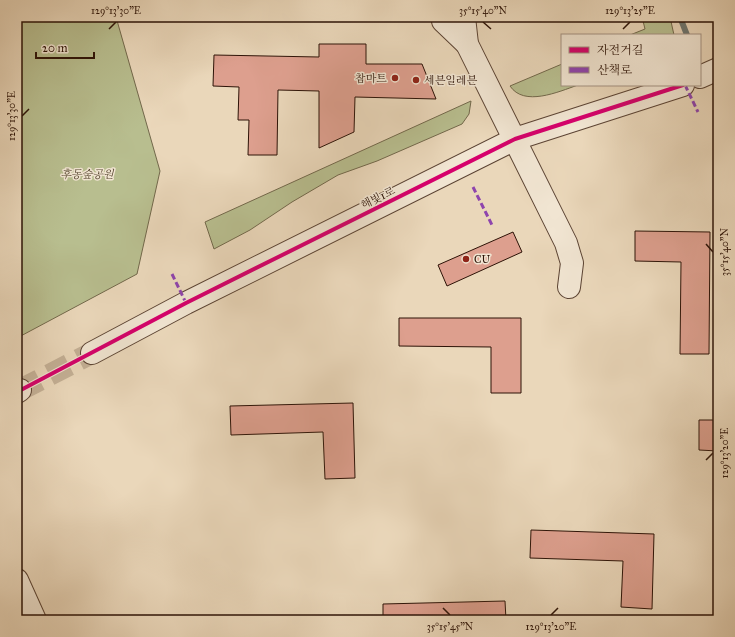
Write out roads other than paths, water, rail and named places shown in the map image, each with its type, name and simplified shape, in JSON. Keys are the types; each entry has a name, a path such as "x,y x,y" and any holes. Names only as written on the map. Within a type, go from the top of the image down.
{"street":[{"path":"443,17 443,21 467,44 566,243 572,263 569,287"},
{"path":"464,17 467,44"},
{"path":"701,78 718,69"},
{"name":"해빛1로","path":"92,353 186,303 515,139 680,86"},
{"path":"17,580 35,620"}],"waterway":[{"path":"680,17 687,34"}],"tunnel":[{"path":"20,390 92,353"}],"place":[{"name":"참마트","path":"395,78"},
{"name":"세븐일레븐","path":"416,80"},
{"name":"CU","path":"466,259"}],"park label":[{"name":"후동숲공원","path":"87,174"}]}
